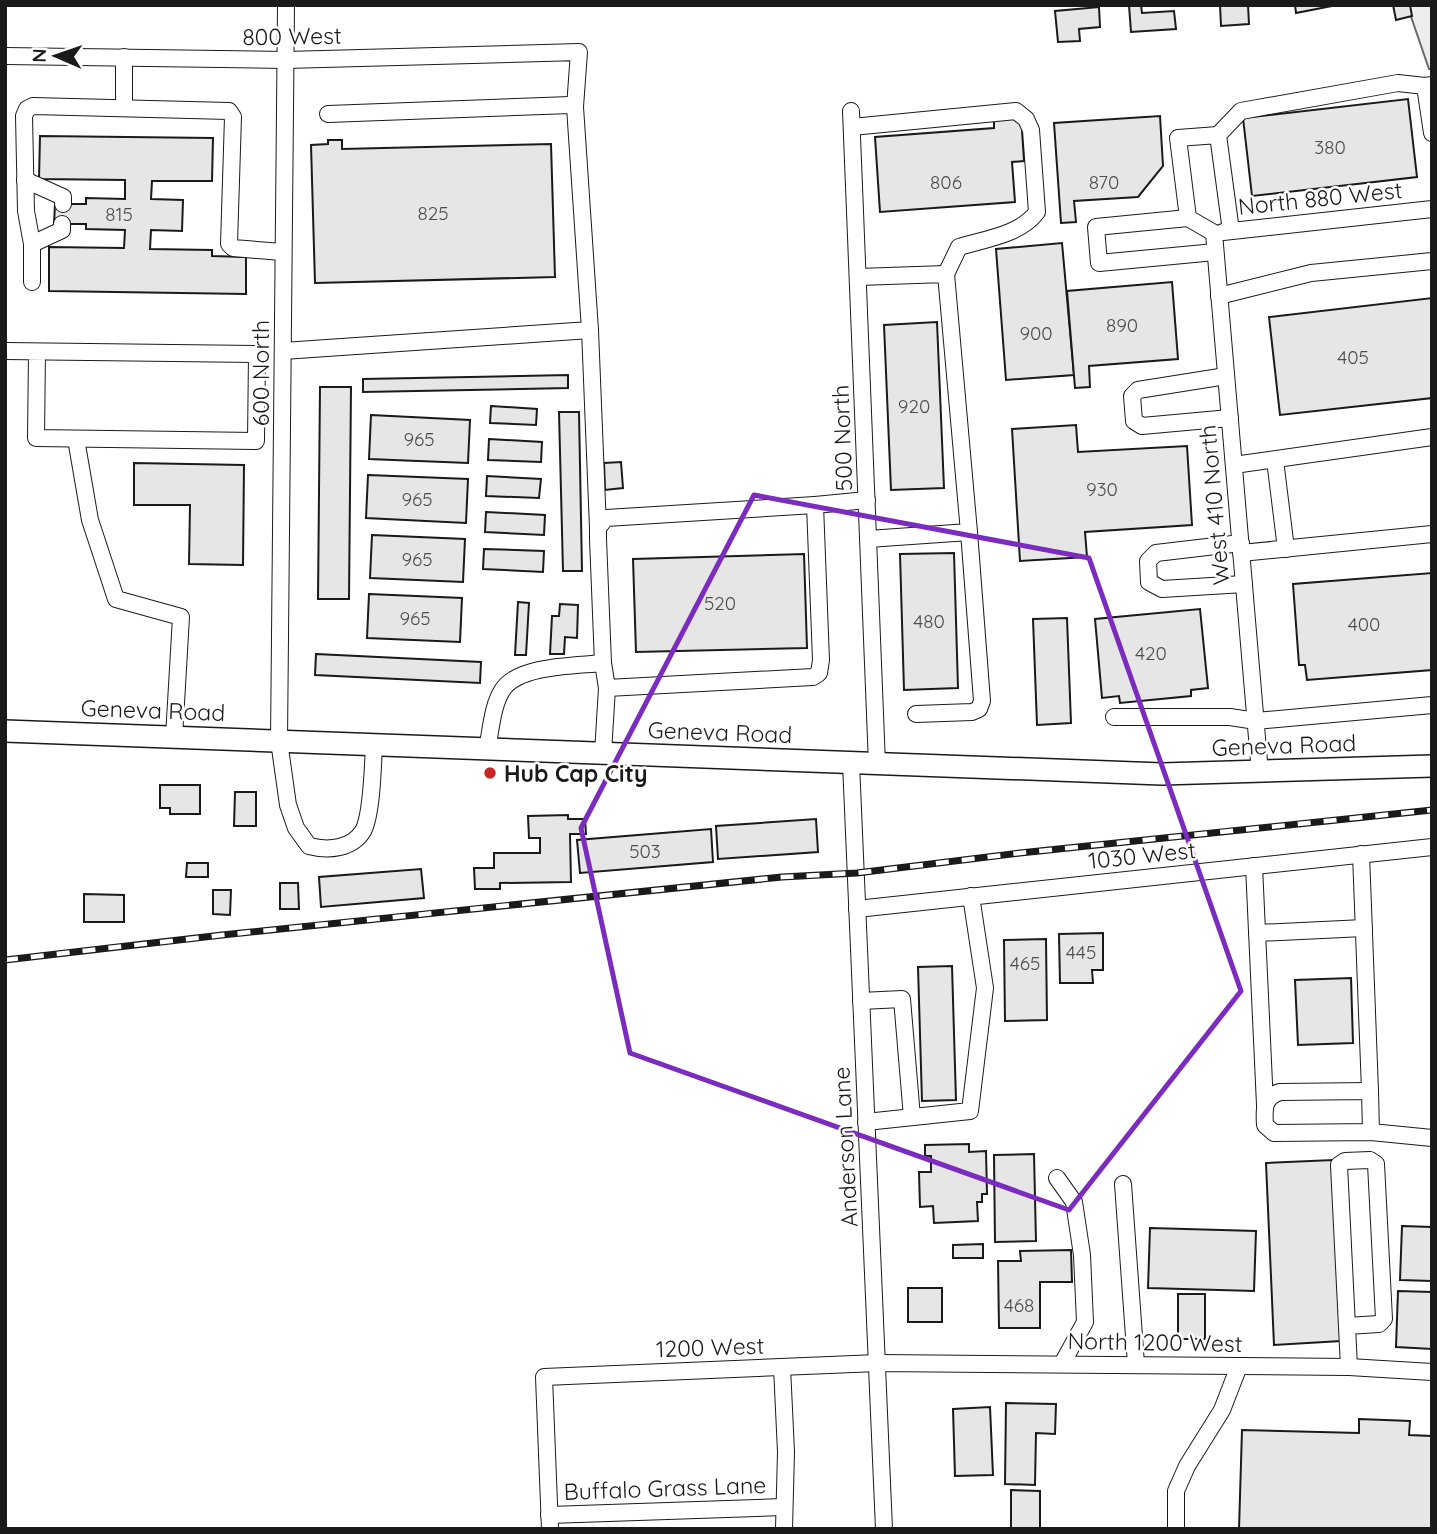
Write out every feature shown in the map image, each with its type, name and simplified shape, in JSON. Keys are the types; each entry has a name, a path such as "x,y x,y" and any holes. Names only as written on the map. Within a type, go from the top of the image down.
{"main road":[{"name":"Geneva Road","path":"5,731 1162,774 1432,766"}],"street":[{"name":"600 North","path":"286,5 279,741 288,805 296,828 309,846 323,849 351,844 364,830 374,744"},
{"name":"800 West","path":"5,56 286,60 579,52 575,107"},
{"path":"124,57 124,107"},
{"path":"1188,218 1178,138 1218,135 1241,111 1398,83 1428,85 1432,133"},
{"path":"328,114 570,105 575,107 590,330 603,663 607,688 603,753"},
{"path":"32,282 32,244 26,225 24,116 27,109 33,106 229,111 233,117 229,244 233,248 282,251"},
{"name":"500 North","path":"877,764 851,119 1016,111 1026,119 1031,131 1037,212 1028,224 959,247 946,274"},
{"path":"1218,135 1231,231"},
{"path":"25,180 63,197 63,204"},
{"name":"North 880 West","path":"1214,233 1432,209"},
{"path":"1214,233 1188,218 1096,228 1099,263 1215,252"},
{"path":"32,244 62,230 62,224"},
{"name":"West 410 North","path":"1214,233 1260,773"},
{"path":"1219,296 1311,273 1432,261"},
{"path":"858,277 946,274 982,701 979,709 972,712 916,714"},
{"path":"283,351 590,330"},
{"path":"5,351 257,354 256,441 36,438 37,352"},
{"path":"1226,376 1138,390 1132,396 1134,421 1142,426 1230,418"},
{"path":"1234,465 1432,437"},
{"path":"76,439 90,520 116,599 181,617 174,737"},
{"path":"1275,460 1286,549"},
{"path":"598,528 606,518 867,500"},
{"path":"607,688 813,677 818,673 821,660 815,505"},
{"path":"868,539 969,532"},
{"path":"1244,584 1162,589 1149,582 1148,561 1156,552 1286,549 1432,534"},
{"path":"487,749 503,690 517,676 535,671 603,663"},
{"path":"1114,717 1230,717 1256,720 1432,705"},
{"name":"Anderson Lane","path":"851,763 884,1529"},
{"name":"1030 West","path":"857,909 1432,847"},
{"path":"1361,854 1371,1132"},
{"path":"1254,866 1265,1125 1274,1133 1371,1132 1432,1138"},
{"path":"866,1122 970,1111 985,988 971,896"},
{"path":"1257,933 1364,928"},
{"path":"861,1002 902,999 912,1117"},
{"path":"1265,1105 1268,1098 1280,1092 1370,1091"},
{"path":"1347,1326 1379,1324 1384,1319 1376,1164 1370,1160 1345,1161 1339,1165 1349,1367"},
{"path":"1057,1178 1074,1202 1082,1255 1085,1322 1062,1364"},
{"path":"1123,1184 1136,1364"},
{"name":"North 1200 West","path":"878,1363 1349,1367 1432,1372"},
{"name":"1200 West","path":"550,1522 544,1377 878,1363"},
{"path":"1176,1529 1176,1491 1187,1466 1222,1410 1239,1366"},
{"path":"782,1367 786,1452 783,1529"},
{"name":"Buffalo Grass Lane","path":"550,1522 783,1507"}],"highlighted area":[{"path":"754,495 1089,558 1241,991 1069,1210 630,1053 581,828"}],"shaded area":[{"path":"1407,5 1432,5 1432,69 1429,69"}],"building":[{"path":"1129,5 1141,5 1142,13 1174,11 1176,29 1131,32"},
{"path":"1220,5 1248,5 1249,24 1221,26"},
{"path":"1295,5 1337,5 1296,13"},
{"path":"1393,5 1410,5 1412,16 1396,20"},
{"path":"1099,7 1100,27 1079,29 1080,41 1058,42 1055,11"},
{"path":"1408,99 1417,177 1252,196 1243,118"},
{"path":"1021,115 1024,161 1012,162 1015,202 880,212 875,137 994,128 994,117"},
{"path":"1160,116 1163,166 1138,197 1074,201 1076,222 1061,223 1054,123"},
{"path":"40,136 213,138 212,181 152,181 151,199 183,200 182,231 151,230 150,249 212,250 212,256 246,257 246,294 49,291 49,247 124,248 125,230 86,229 86,224 54,224 55,204 86,204 86,198 125,199 125,180 39,179"},
{"path":"328,140 342,140 342,149 551,144 555,277 315,283 311,145 328,144"},
{"path":"1062,243 1074,375 1006,380 996,249"},
{"path":"1172,282 1178,359 1089,366 1090,387 1075,388 1067,291"},
{"path":"1432,298 1432,398 1280,415 1269,317"},
{"path":"937,322 944,488 891,490 884,325"},
{"path":"568,375 568,388 363,392 363,379"},
{"path":"320,387 351,387 349,599 318,599"},
{"path":"491,406 537,409 536,425 490,423"},
{"path":"559,412 579,412 582,571 563,571"},
{"path":"371,415 470,420 468,463 369,459"},
{"path":"1076,425 1078,452 1187,446 1192,525 1085,532 1087,557 1020,561 1012,429"},
{"path":"489,439 542,442 541,462 488,460"},
{"path":"621,462 623,488 605,490 604,463"},
{"path":"134,463 244,465 243,565 189,564 190,505 134,505"},
{"path":"368,475 468,479 466,523 366,518"},
{"path":"487,476 541,479 539,498 486,496"},
{"path":"486,512 545,515 544,535 485,532"},
{"path":"372,535 465,539 463,582 370,578"},
{"path":"484,549 544,551 543,572 483,569"},
{"path":"954,553 958,688 904,690 900,554"},
{"path":"804,554 807,648 636,652 633,559"},
{"path":"1432,573 1432,670 1307,680 1305,665 1299,665 1293,584"},
{"path":"369,594 462,598 460,642 367,638"},
{"path":"518,602 529,603 526,655 515,655"},
{"path":"560,604 578,605 577,638 565,637 564,654 550,654 552,616 559,616"},
{"path":"1200,609 1208,688 1191,690 1191,696 1120,703 1119,696 1102,698 1095,619"},
{"path":"1067,618 1071,723 1037,725 1033,619"},
{"path":"316,654 481,662 480,683 315,675"},
{"path":"160,785 200,785 200,814 170,814 170,808 160,808"},
{"path":"235,792 256,792 256,826 234,826"},
{"path":"568,815 568,819 585,819 586,834 570,834 571,882 500,883 500,889 475,889 474,868 494,868 494,853 540,853 540,838 529,838 528,816"},
{"path":"816,819 818,852 718,859 716,826"},
{"path":"711,829 713,862 580,873 577,840"},
{"path":"187,863 208,863 208,877 186,877"},
{"path":"421,869 424,898 321,907 319,877"},
{"path":"280,883 298,883 299,909 280,909"},
{"path":"213,890 231,890 230,915 213,914"},
{"path":"84,894 124,895 124,922 84,922"},
{"path":"1103,933 1103,970 1092,970 1093,983 1060,983 1059,934"},
{"path":"1046,939 1047,1020 1005,1021 1004,940"},
{"path":"952,966 956,1100 922,1101 918,967"},
{"path":"1351,978 1353,1043 1298,1045 1295,980"},
{"path":"969,1144 969,1152 986,1151 987,1194 982,1194 982,1202 977,1202 978,1221 934,1223 933,1206 920,1207 919,1172 931,1172 931,1156 925,1156 925,1145"},
{"path":"1034,1154 1036,1241 995,1242 994,1155"},
{"path":"1333,1160 1341,1341 1274,1345 1266,1163"},
{"path":"1402,1226 1432,1227 1432,1281 1400,1280"},
{"path":"1150,1228 1256,1231 1254,1291 1148,1288"},
{"path":"983,1244 983,1258 953,1258 953,1245"},
{"path":"1071,1250 1072,1282 1040,1282 1040,1328 999,1328 998,1261 1021,1261 1020,1251"},
{"path":"908,1288 942,1288 942,1322 908,1322"},
{"path":"1398,1291 1432,1292 1432,1349 1396,1347"},
{"path":"1178,1294 1205,1294 1205,1339 1178,1339"},
{"path":"1006,1403 1056,1404 1055,1434 1036,1433 1035,1485 1005,1484"},
{"path":"990,1407 993,1475 955,1476 953,1409"},
{"path":"1359,1419 1410,1421 1409,1435 1432,1436 1432,1529 1239,1529 1242,1430 1359,1433"},
{"path":"1011,1490 1040,1491 1040,1529 1011,1529"}],"railway":[{"path":"5,960 782,877 857,873 1020,853 1432,810"}],"place":[{"name":"Hub Cap City","path":"490,773"}]}
